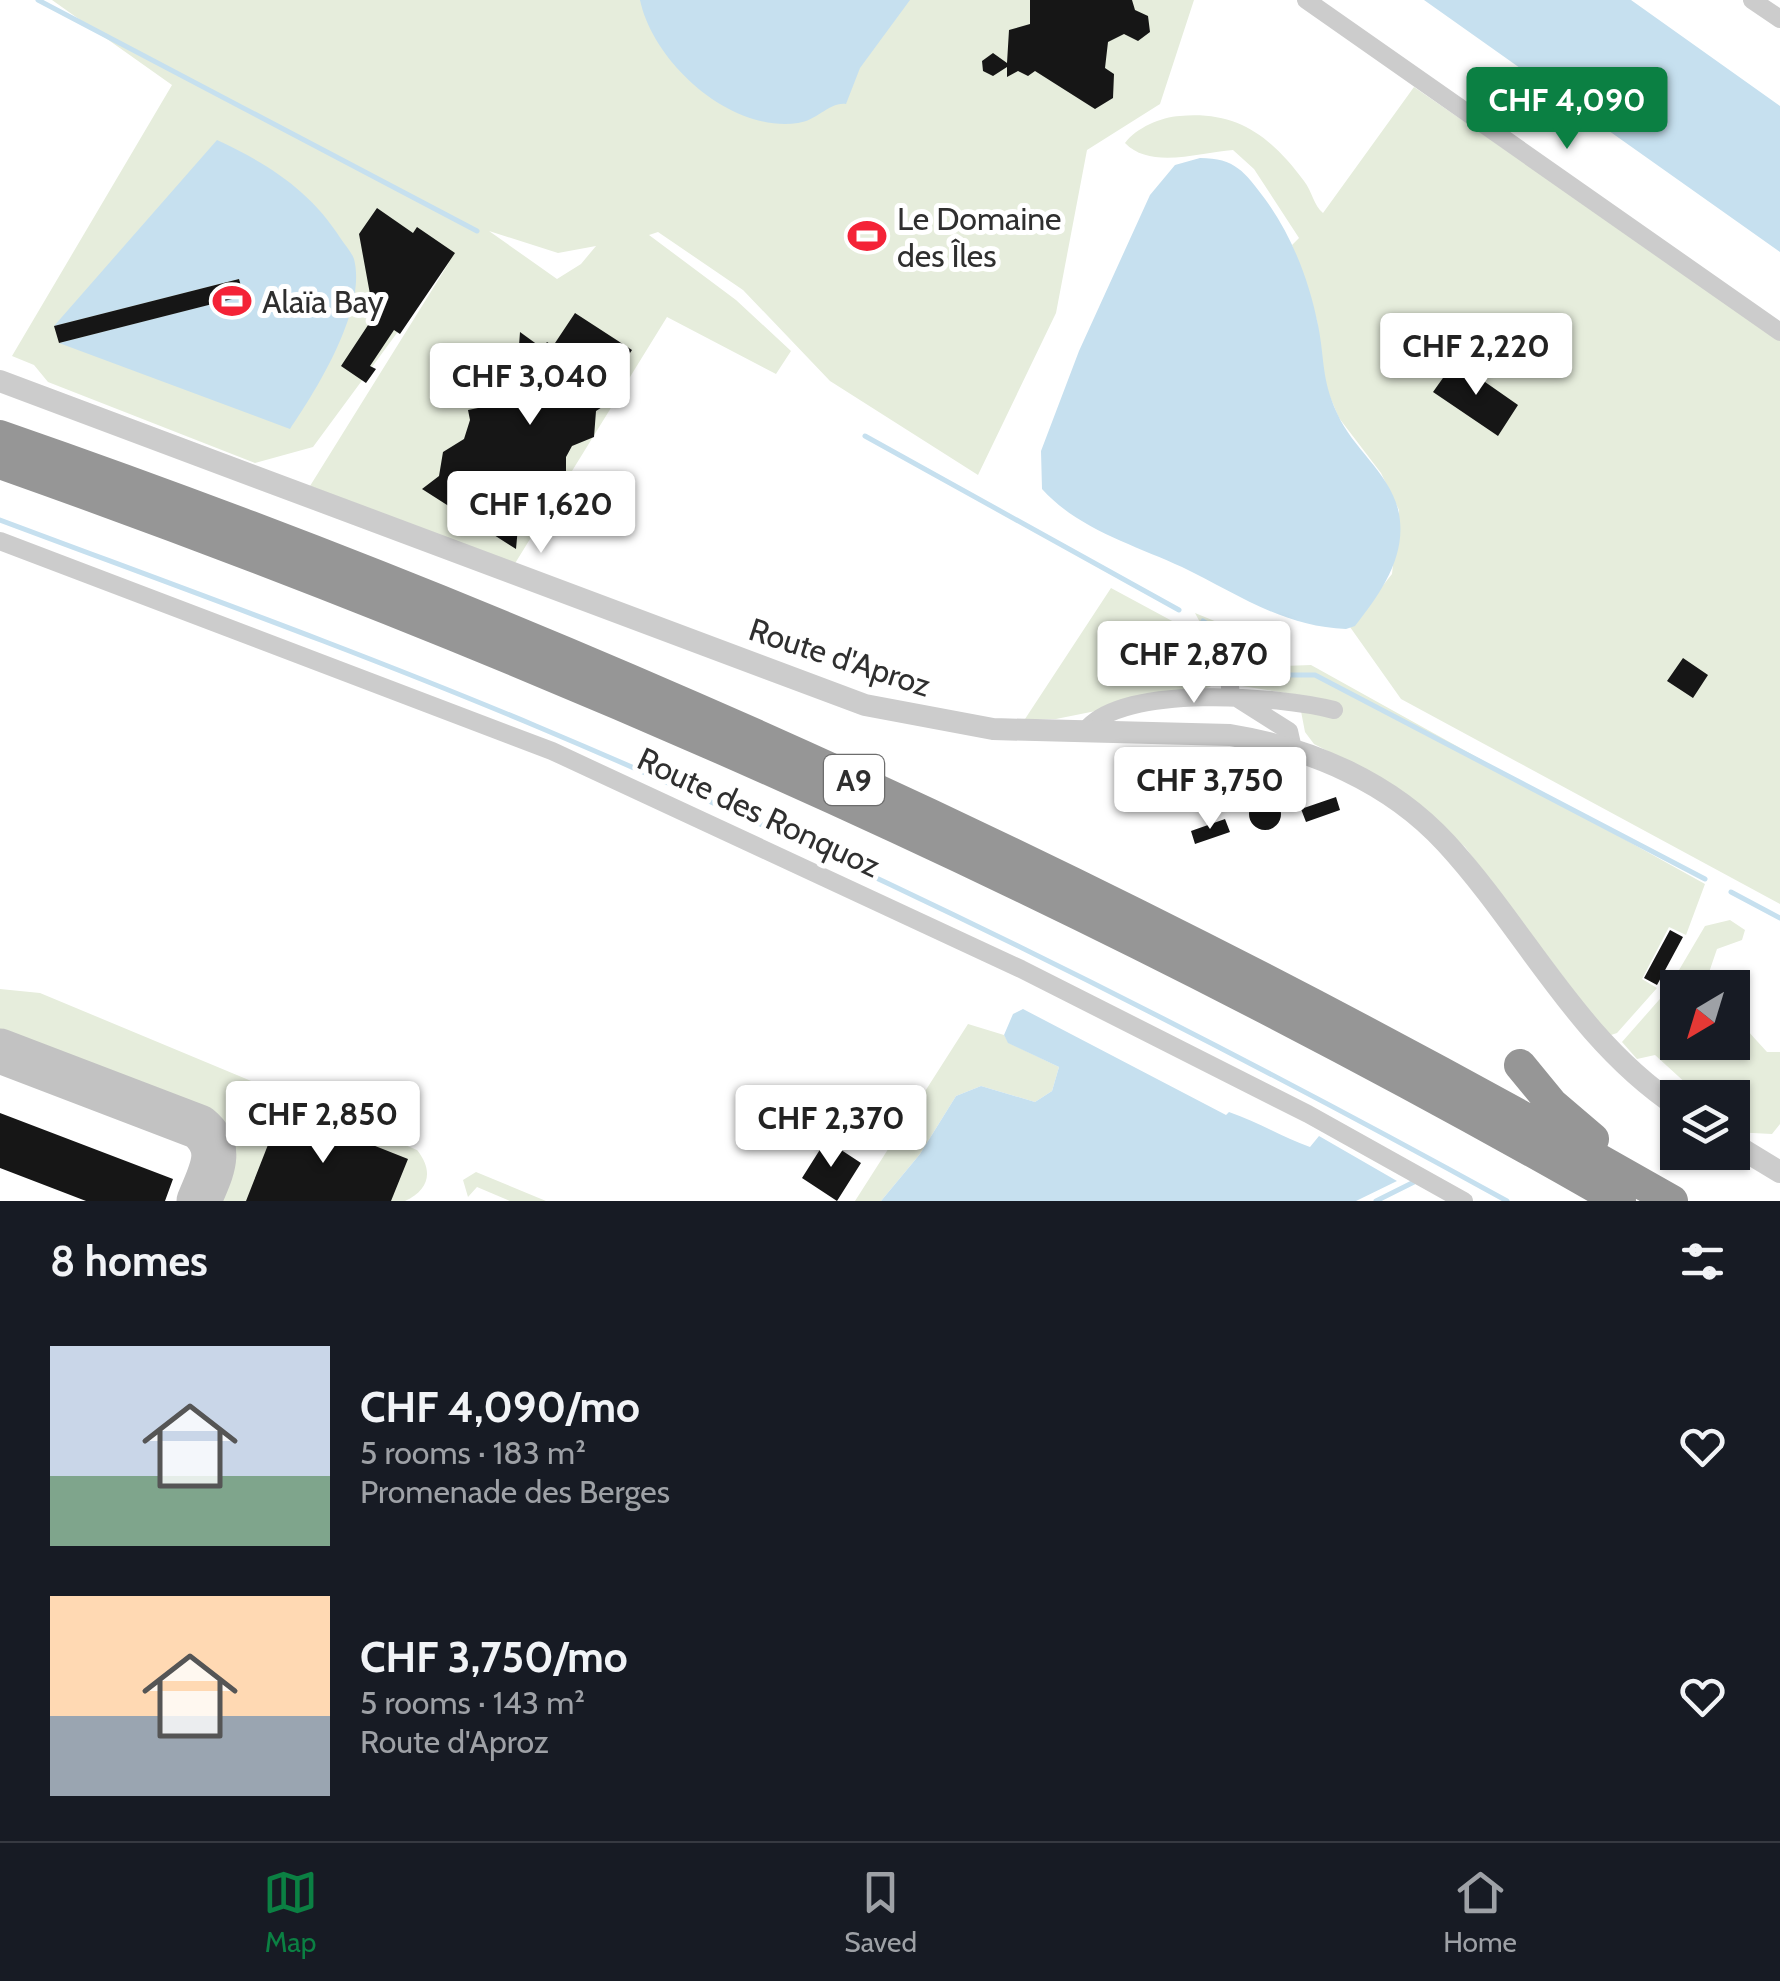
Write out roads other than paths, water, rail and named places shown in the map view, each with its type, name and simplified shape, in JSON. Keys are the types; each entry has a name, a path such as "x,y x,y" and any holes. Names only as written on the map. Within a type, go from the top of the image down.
{"highway":[{"name":"A9","path":"0,436 474,616 940,820 1313,1004 1675,1201"},
{"name":"A9","path":"0,463 420,621 814,790 1225,988 1620,1201"},
{"path":"940,820 1142,893"},
{"path":"1520,1065 1564,1115 1675,1201"}],"street":[{"path":"1306,0 1780,332"},
{"path":"1752,0 1780,19"},
{"name":"Route d'Aproz","path":"0,381 865,705 956,725 1230,735 1293,749 1374,786 1444,840 1588,1030 1660,1094"},
{"name":"Route des Ronquoz","path":"0,541 552,751 954,936 1408,1168 1464,1201"},
{"path":"1211,650 1228,678 1231,694 1289,731 1293,749"},
{"path":"1085,730 1100,716 1120,710 1231,694 1294,699 1334,710"},
{"path":"1750,1154 1780,1172"}],"water":[{"path":"640,0 910,0 860,68 846,104 805,122 772,123 746,117 698,89 661,47"},
{"path":"1424,0 1631,0 1780,106 1780,252"},
{"path":"217,140 254,159 302,192 354,259 356,279 347,324 326,371 290,429 59,343 243,296 239,279 54,326"},
{"path":"1200,158 1238,168 1275,213 1310,292 1332,401 1344,426 1386,483 1398,509 1400,542 1390,572 1355,626 1346,629 1301,622 1261,607 1089,525 1042,489 1041,451 1079,351 1150,195 1175,165"},
{"path":"1023,1009 1226,1115 1229,1112 1240,1116 1310,1147 1319,1136 1397,1181 1356,1201 881,1201 920,1154 956,1096 981,1086 1035,1102 1052,1091 1059,1067 1008,1043 1004,1035 1013,1014"}],"waterway":[{"path":"38,0 477,231"},
{"path":"865,436 1179,610"},
{"path":"0,520 470,699 784,835 1149,1011 1507,1201"},
{"path":"1203,621 1226,636 1247,675 1315,675 1705,879"},
{"path":"1731,892 1780,918"},
{"path":"1376,1201 1418,1180"}],"place":[{"name":"Le Domaine des Îles","path":"867,236"},
{"name":"Alaïa Bay","path":"232,301"}]}
